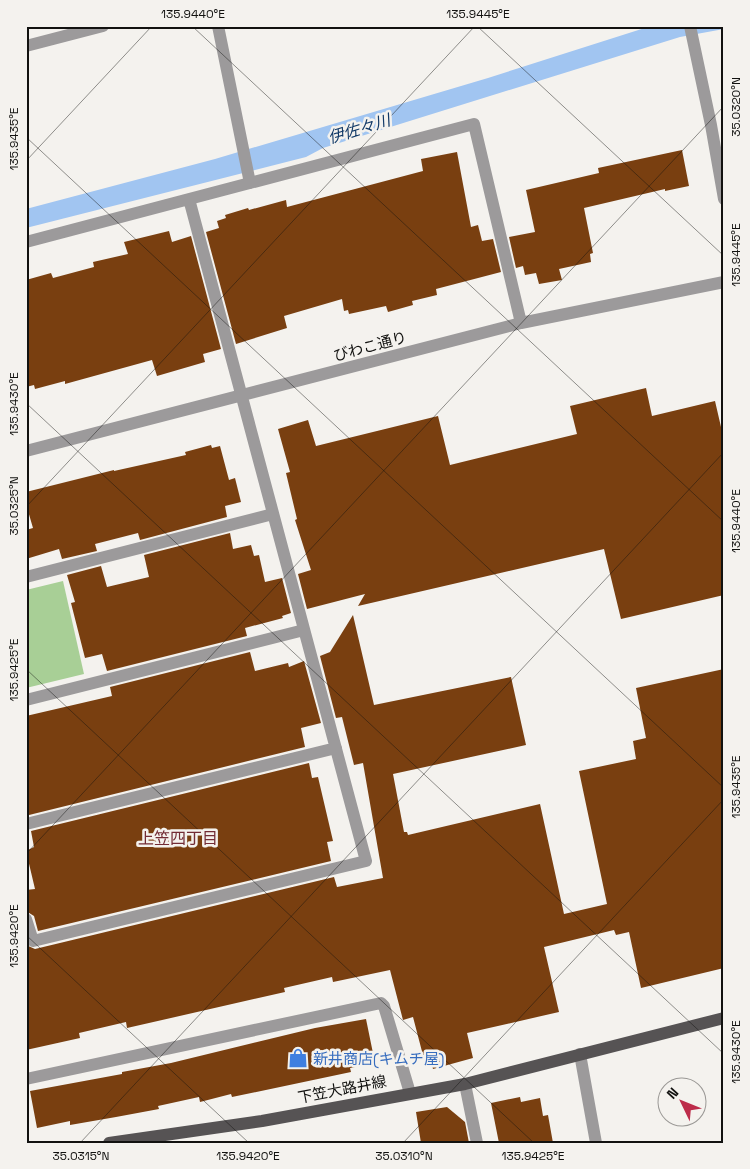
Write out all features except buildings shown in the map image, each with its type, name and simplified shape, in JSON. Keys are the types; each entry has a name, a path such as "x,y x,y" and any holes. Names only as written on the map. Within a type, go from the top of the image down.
{"main road":[{"name":"下笠大路井線","path":"109,1143 262,1121 465,1084 724,1018"}],"street":[{"path":"26,46 103,26"},
{"path":"218,26 249,179"},
{"path":"691,32 711,125 724,199"},
{"path":"26,242 189,199 249,179 474,124 521,323"},
{"path":"26,919 33,941 366,861 189,199"},
{"name":"びわこ通り","path":"26,451 521,323 724,282"},
{"path":"26,577 273,514"},
{"path":"26,700 304,630"},
{"path":"26,824 336,748"},
{"path":"26,1079 381,1003 384,1006 410,1093"},
{"path":"580,1054 596,1143"},
{"path":"465,1084 477,1143"}],"green space":[{"path":"63,581 84,674 26,688 26,590"}],"water":[{"name":"伊佐々川","path":"651,26 724,26 724,29 680,37 323,148 306,157 26,228 26,209 215,159 488,78"}],"place":[{"name":"新井商店(キムチ屋)","path":"298,1058"}],"district":[{"name":"上笠四丁目","path":"178,838"}]}
